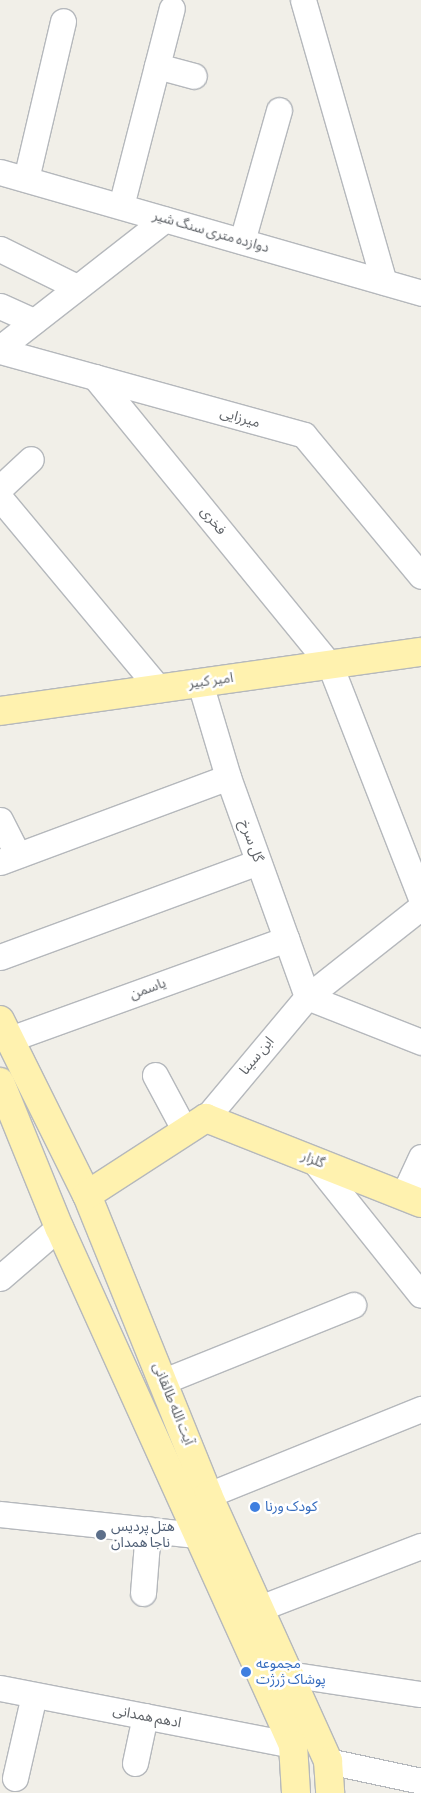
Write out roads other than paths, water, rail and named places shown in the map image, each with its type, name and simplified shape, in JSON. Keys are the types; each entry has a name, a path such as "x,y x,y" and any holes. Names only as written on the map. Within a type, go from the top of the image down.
{"main road":[{"name":"امیر کبیر","path":"0,710 421,652"},
{"name":"آیت الله طالقانی","path":"5,1030 87,1195 164,1381 208,1495 328,1761 330,1793"},
{"name":"آیت الله طالقانی","path":"0,1082 59,1227 293,1745 296,1793"},
{"name":"گلزار","path":"195,1125 314,1160 412,1199"},
{"name":"ابن سینا","path":"87,1195 195,1125"},
{"path":"168,1467 193,1456"}],"street":[{"path":"303,0 384,282"},
{"path":"121,206 175,3"},
{"path":"26,179 63,20"},
{"path":"157,66 194,76"},
{"path":"242,241 279,110"},
{"name":"دوازده متری سنگ شیر","path":"0,172 421,292"},
{"path":"0,349 76,286 165,219"},
{"path":"0,249 76,286"},
{"path":"0,306 34,321"},
{"name":"میرزایی","path":"0,349 304,435 421,576"},
{"name":"فخری","path":"95,377 330,665 421,898"},
{"path":"0,488 31,459"},
{"path":"0,498 159,689"},
{"name":"گل سرخ","path":"200,683 228,777 307,997"},
{"path":"0,820 9,859 228,777"},
{"path":"0,957 258,862"},
{"name":"ابن سینا","path":"195,1125 307,997 415,921"},
{"name":"یاسمن","path":"5,1030 286,939"},
{"path":"307,997 421,1042"},
{"path":"155,1075 195,1125"},
{"path":"412,1199 421,1156"},
{"path":"314,1160 421,1295"},
{"path":"0,1278 59,1227"},
{"path":"164,1381 353,1305"},
{"path":"208,1495 421,1409"},
{"path":"0,1514 198,1534"},
{"path":"143,1593 148,1529"},
{"path":"260,1608 421,1546"},
{"path":"288,1674 421,1694"},
{"name":"ادهم همدانی","path":"0,1688 293,1745"},
{"path":"15,1778 34,1695"},
{"path":"135,1763 145,1716"},
{"path":"328,1761 421,1781"}],"place":[{"name":"کودک ورنا","path":"255,1507"},
{"name":"هتل پردیس ناجا همدان","path":"101,1535"},
{"name":"مجموعه پوشاک ژرژت","path":"246,1672"}]}
